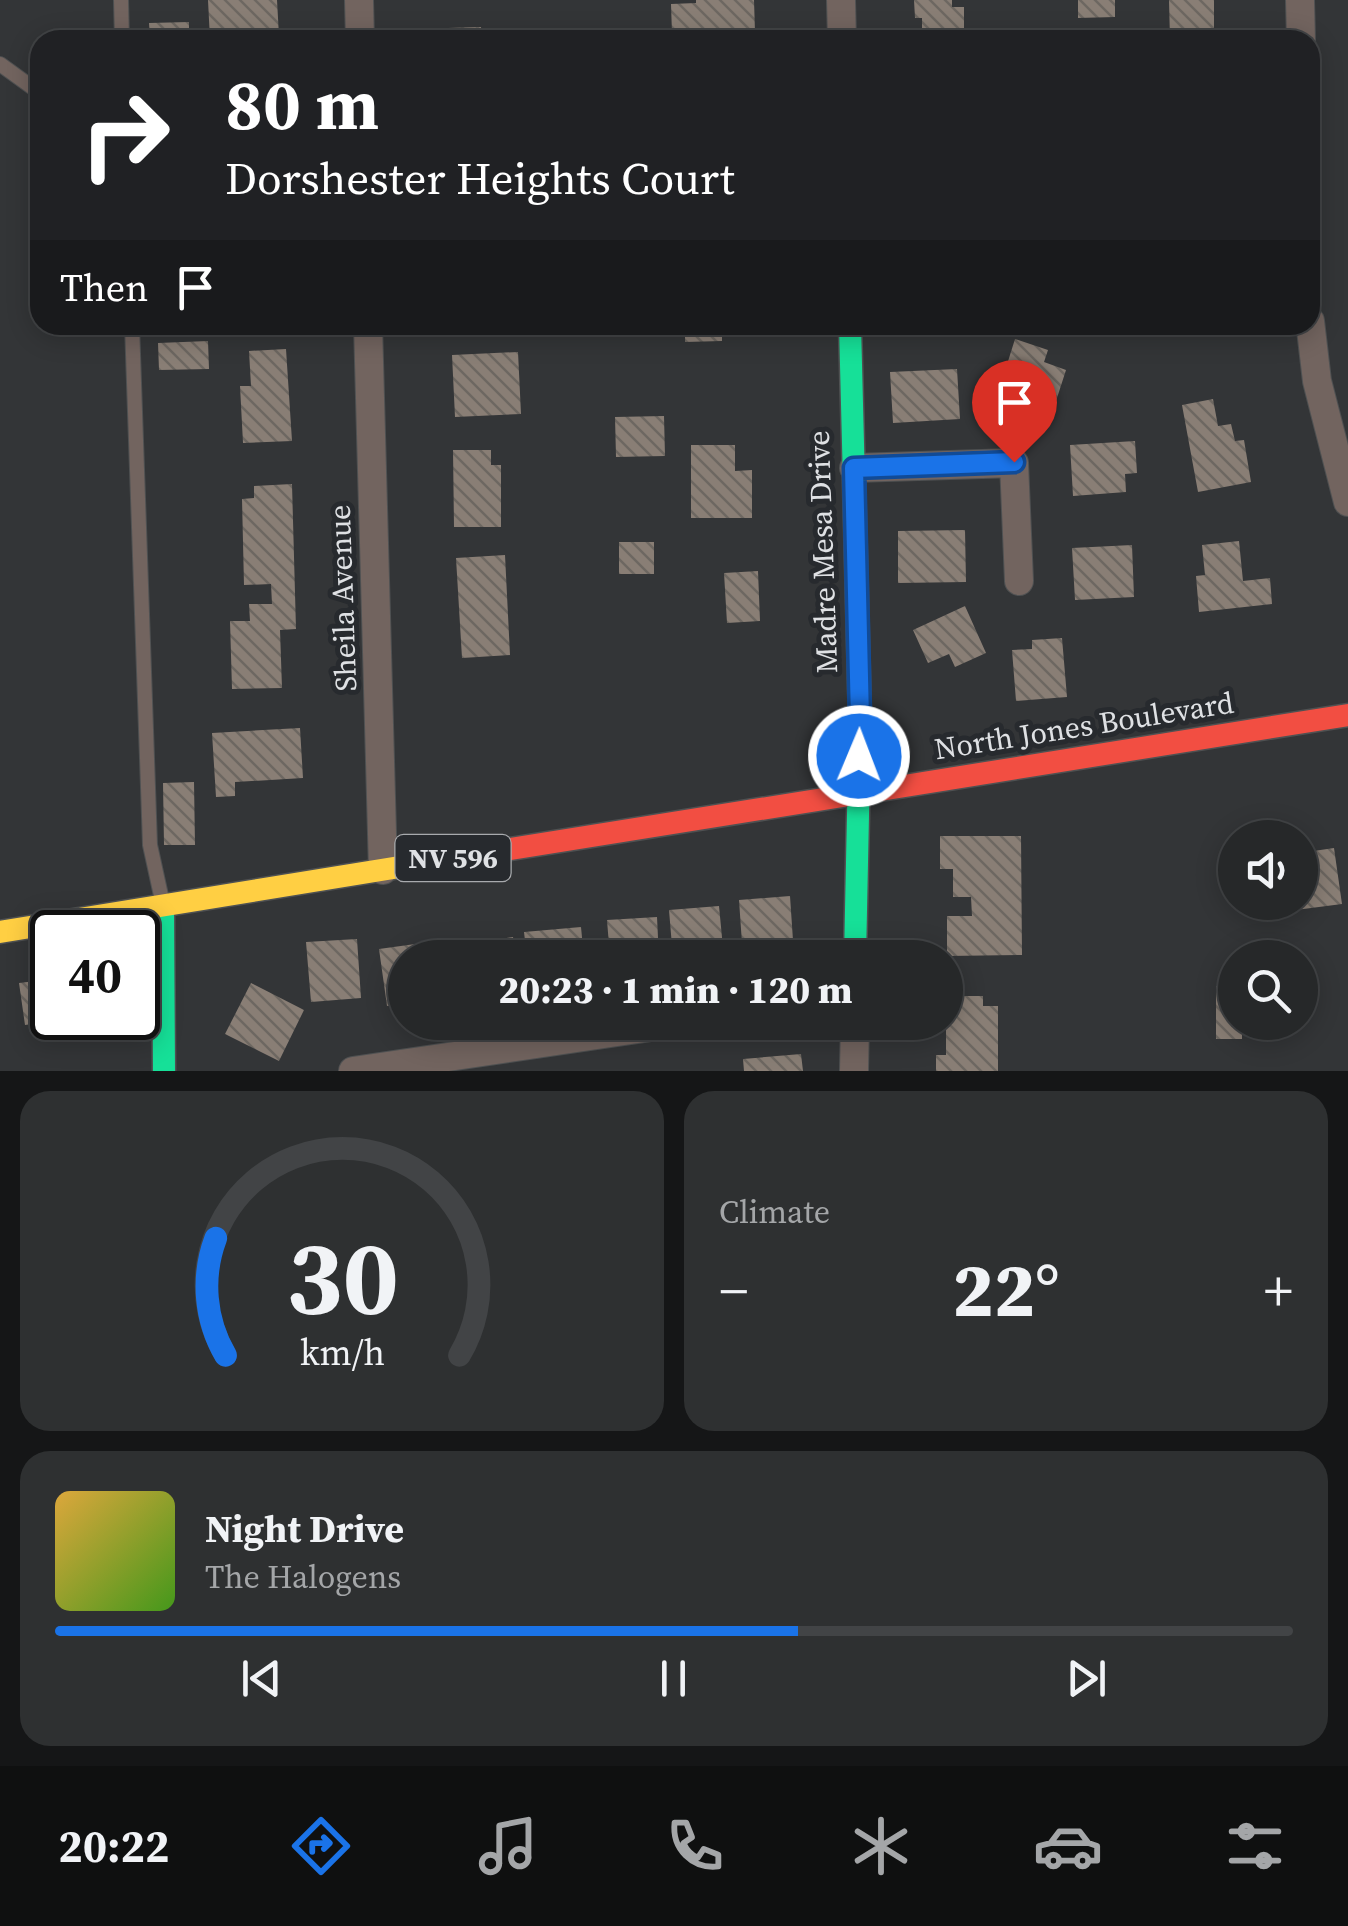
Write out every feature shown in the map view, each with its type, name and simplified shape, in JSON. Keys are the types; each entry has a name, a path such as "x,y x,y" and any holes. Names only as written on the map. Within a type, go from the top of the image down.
{"main road":[{"name":"Madre Mesa Drive","path":"850,335 860,719 856,940"},
{"name":"North Jones Boulevard","path":"0,932 1348,715"},
{"path":"163,906 164,1071"}],"street":[{"path":"360,0 360,30"},
{"path":"841,0 842,30"},
{"path":"1300,0 1301,30"},
{"name":"Sheila Avenue","path":"368,335 383,870"},
{"path":"1312,335 1317,380 1348,502"},
{"path":"854,468 1014,462 1018,581"},
{"path":"353,1071 563,1040"},
{"path":"854,1071 855,1040"}],"lane":[{"path":"121,0 122,30"},
{"path":"0,64 30,86"},
{"path":"132,335 150,846 163,906"}],"building":[{"path":"208,0 277,0 279,30 210,30"},
{"path":"754,0 755,30 672,30 671,4"},
{"path":"914,0 952,0 952,7 964,7 964,30 922,30 922,18 915,18"},
{"path":"1078,0 1115,0 1115,17 1078,18"},
{"path":"1169,0 1214,0 1214,30 1170,30"},
{"path":"189,22 189,30 149,30 149,23"},
{"path":"481,27 481,30 448,30"},
{"path":"685,335 722,335 722,341 685,342"},
{"path":"1015,339 1048,350 1044,362 1066,370 1048,426 993,409"},
{"path":"208,341 209,369 159,370 158,343"},
{"path":"286,349 292,441 243,443 240,386 251,386 249,351"},
{"path":"518,352 521,414 455,417 452,355"},
{"path":"957,369 960,419 893,423 890,372"},
{"path":"1213,399 1218,426 1231,424 1235,441 1244,440 1251,482 1198,492 1182,405"},
{"path":"664,416 665,456 616,457 615,417"},
{"path":"1135,441 1137,473 1125,474 1126,492 1073,496 1070,445"},
{"path":"691,445 735,445 735,471 752,470 752,518 691,518"},
{"path":"453,450 491,450 491,465 501,465 501,527 454,527"},
{"path":"292,484 296,629 280,630 282,688 232,689 230,621 250,621 249,604 272,604 271,584 244,585 242,499 254,498 254,486"},
{"path":"965,530 966,582 898,583 898,531"},
{"path":"1239,541 1243,581 1270,578 1272,604 1199,612 1196,576 1205,575 1202,545"},
{"path":"619,542 654,542 654,574 619,574"},
{"path":"1132,545 1134,597 1075,600 1072,548"},
{"path":"505,555 510,655 462,658 456,558"},
{"path":"758,571 760,621 727,623 724,573"},
{"path":"965,606 986,653 955,667 949,654 928,663 913,630"},
{"path":"1062,638 1067,697 1016,701 1012,650 1032,649 1032,640"},
{"path":"300,728 303,778 235,782 235,796 216,797 212,733"},
{"path":"194,782 195,845 164,845 163,783"},
{"path":"940,836 1021,836 1022,955 963,956 963,940 947,940 947,916 972,916 971,897 953,897 953,869 940,869"},
{"path":"1334,848 1342,904 1318,907 1318,850"},
{"path":"790,896 793,940 742,940 739,900"},
{"path":"719,906 722,940 672,940 669,910"},
{"path":"657,917 658,940 609,940 607,920"},
{"path":"581,927 582,940 525,940 524,932"},
{"path":"357,939 361,998 311,1002 306,942"},
{"path":"388,948 388,1006 387,1006 379,949"},
{"path":"30,982 30,1024 25,1025 19,983"},
{"path":"251,983 304,1010 279,1061 225,1034"},
{"path":"1216,986 1218,986 1218,1039"},
{"path":"963,996 983,996 983,1006 998,1006 998,1071 936,1071 936,1055 946,1055 946,1040 963,1040"},
{"path":"801,1054 803,1071 744,1071 743,1059"}],"traffic: fast":[{"path":"850,335 860,719 855,940"},
{"path":"163,906 164,1071"}],"traffic: slow":[{"path":"0,932 492,852"}],"traffic: jam":[{"path":"492,852 1348,715"}],"route":[{"path":"859,756 854,468 1014,462"}]}
